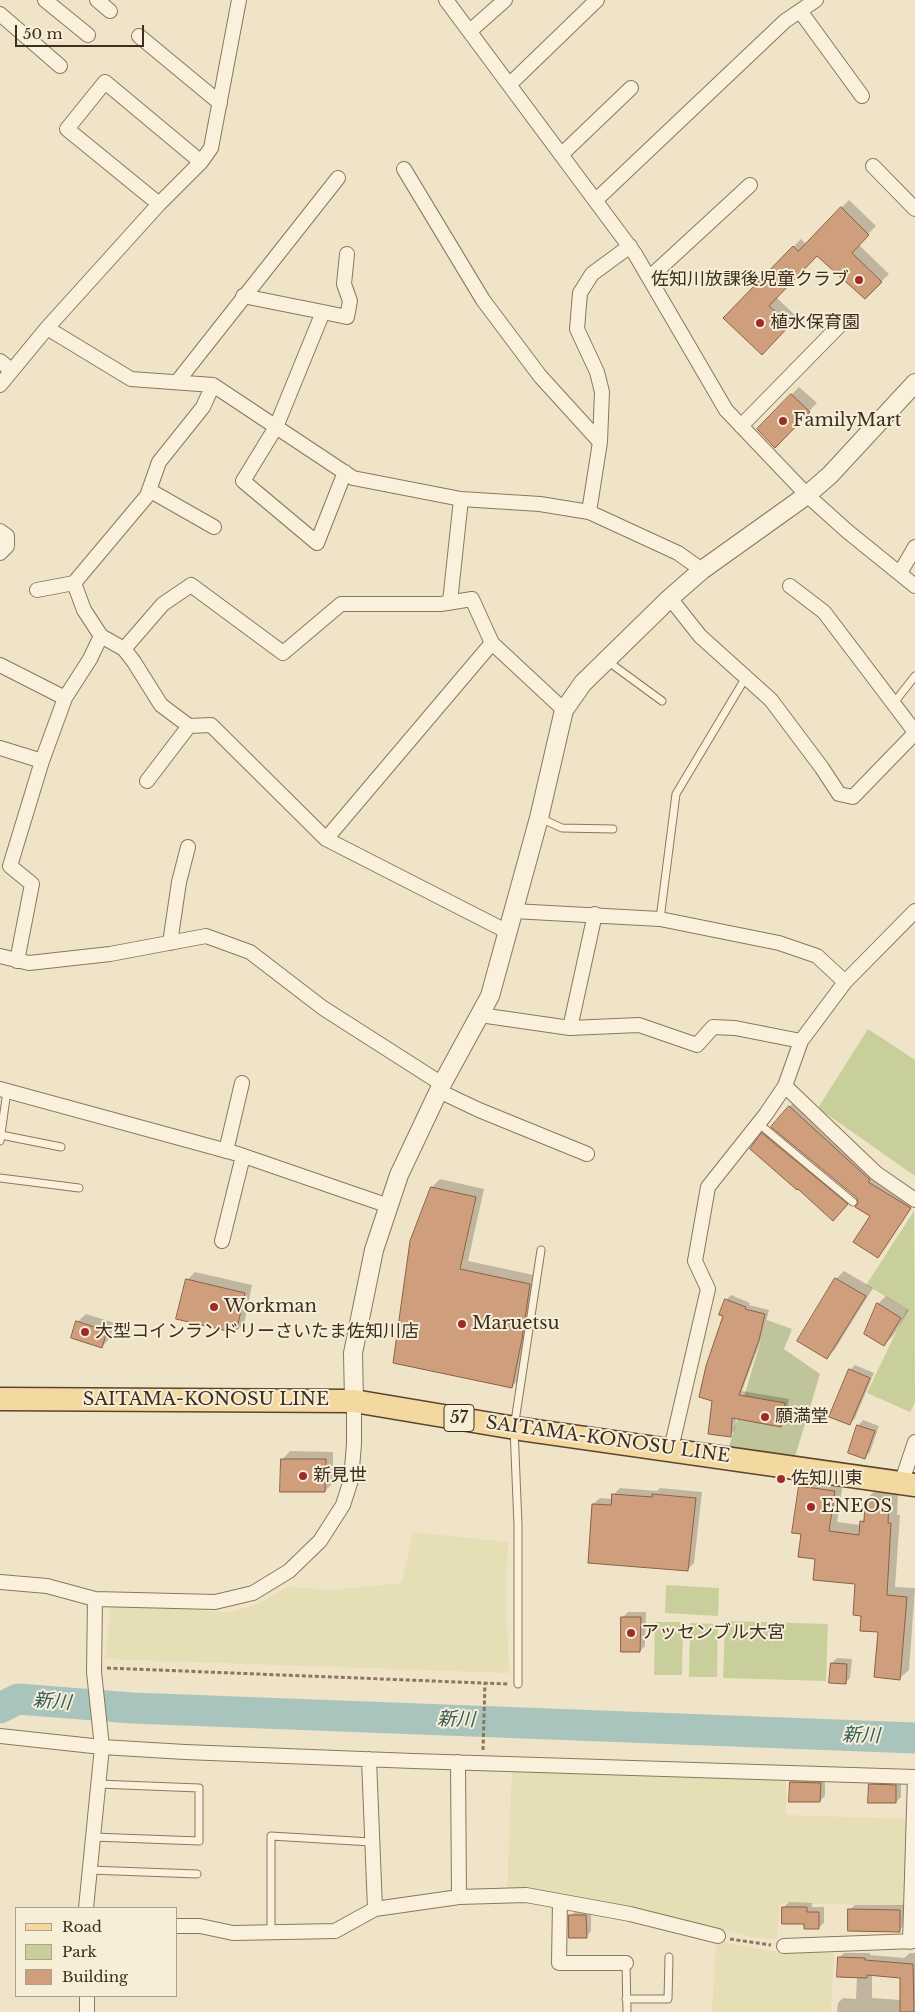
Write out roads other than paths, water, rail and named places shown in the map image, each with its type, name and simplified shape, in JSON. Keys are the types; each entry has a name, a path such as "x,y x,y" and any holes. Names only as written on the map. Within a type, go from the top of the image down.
{"main road":[{"name":"SAITAMA-KONOSU LINE","path":"0,1399 354,1401 514,1428 908,1484"}],"street":[{"path":"45,0 88,35"},
{"path":"97,0 110,11"},
{"path":"0,385 5,366 46,328 159,204 201,162 211,148 239,0"},
{"path":"446,0 630,246 726,410 808,495 848,531 915,586"},
{"path":"470,31 505,0"},
{"path":"510,84 597,0"},
{"path":"596,200 785,21 816,0"},
{"path":"800,11 862,96"},
{"path":"0,14 60,66"},
{"path":"139,36 220,103"},
{"path":"159,204 68,129 105,82 201,162"},
{"path":"562,154 631,88"},
{"path":"873,166 915,209"},
{"path":"404,169 483,300 540,376 600,442"},
{"path":"176,382 338,178"},
{"path":"649,278 750,185"},
{"path":"589,512 600,442 602,392 597,372 577,329 580,293 592,274 630,246"},
{"path":"243,296 347,317 350,301 344,284 347,254"},
{"path":"324,312 276,427 243,481 317,543 345,472"},
{"path":"741,426 839,326"},
{"path":"46,328 131,379 213,385 353,478 461,499 540,504 589,512 678,553 702,570"},
{"path":"0,1582 46,1586 95,1599 215,1602 253,1593 290,1571 320,1541 343,1505 351,1480 354,1444 352,1353 374,1250 400,1175 440,1088 490,996 539,818 564,710 583,683 605,659 670,598 702,570 808,495 830,475 915,383"},
{"path":"38,590 74,583 147,496 159,462 202,407 213,385"},
{"path":"149,490 214,527"},
{"path":"450,602 461,499"},
{"path":"0,531 6,536 8,546 0,554"},
{"path":"900,573 915,547"},
{"path":"74,583 84,610 101,636 124,649 161,705 189,726 211,725 326,839 508,932"},
{"path":"124,649 162,604 191,585 282,653 341,604 450,602 472,599 492,643 564,710"},
{"path":"670,598 700,636 770,700 822,768 839,794 853,797 915,732 824,612 790,586"},
{"path":"18,961 32,884 5,867 65,698 90,659 101,636"},
{"path":"326,839 492,643"},
{"path":"0,665 65,698"},
{"path":"147,781 189,726"},
{"path":"0,748 42,761"},
{"path":"170,943 179,882 188,847"},
{"path":"513,911 596,914 660,919 779,943 817,956 845,982"},
{"path":"672,1449 708,1289 695,1261 708,1187 785,1086 801,1041 845,982 915,911"},
{"path":"570,1028 596,914"},
{"path":"0,956 29,963 110,954 206,936 250,952 323,1008 440,1088 479,1110 587,1154"},
{"path":"480,1015 570,1028 639,1025 697,1045 713,1027 735,1028 801,1041"},
{"path":"226,1151 242,1083"},
{"path":"785,1086 876,1173 915,1200"},
{"path":"3,1090 243,1156 389,1206"},
{"path":"222,1241 243,1156"},
{"path":"908,1484 915,1442"},
{"path":"86,1907 101,1745 94,1669 95,1599"},
{"path":"0,1736 101,1745 369,1759 915,1777 912,1942 784,1946"},
{"path":"369,1759 375,1909"},
{"path":"458,1762 460,1897"},
{"path":"178,1926 200,1926 233,1933 335,1931 375,1909 460,1897 526,1895 630,1914 718,1936"},
{"path":"560,1902 559,1963 626,1963"},
{"path":"87,1997 87,2012"}],"lane":[{"path":"605,659 662,701"},
{"path":"893,704 915,676"},
{"path":"660,919 676,794 746,677"},
{"path":"539,818 562,828 613,829"},
{"path":"3,1090 0,1138 61,1147"},
{"path":"758,1123 853,1202"},
{"path":"0,1178 79,1188"},
{"path":"518,1684 518,1525 514,1428 541,1250"},
{"path":"93,1837 199,1841 199,1788 98,1784"},
{"path":"271,1933 271,1836 371,1842"},
{"path":"89,1870 197,1874"},
{"path":"626,1999 668,2000 669,1957"},
{"path":"626,1963 627,2012"}],"waterway":[{"name":"新川","path":"0,1708 18,1699 132,1708 915,1738"}],"place":[{"name":"佐知川放課後児童クラブ","path":"859,280"},
{"name":"植水保育園","path":"760,323"},
{"name":"FamilyMart","path":"783,421"},
{"name":"Workman","path":"214,1307"},
{"name":"Maruetsu","path":"462,1324"},
{"name":"大型コインランドリーさいたま佐知川店","path":"85,1332"},
{"name":"願満堂","path":"765,1417"},
{"name":"新見世","path":"303,1476"},
{"name":"佐知川東","path":"781,1479"},
{"name":"ENEOS","path":"811,1507"},
{"name":"アッセンブル大宮","path":"631,1633"}]}
